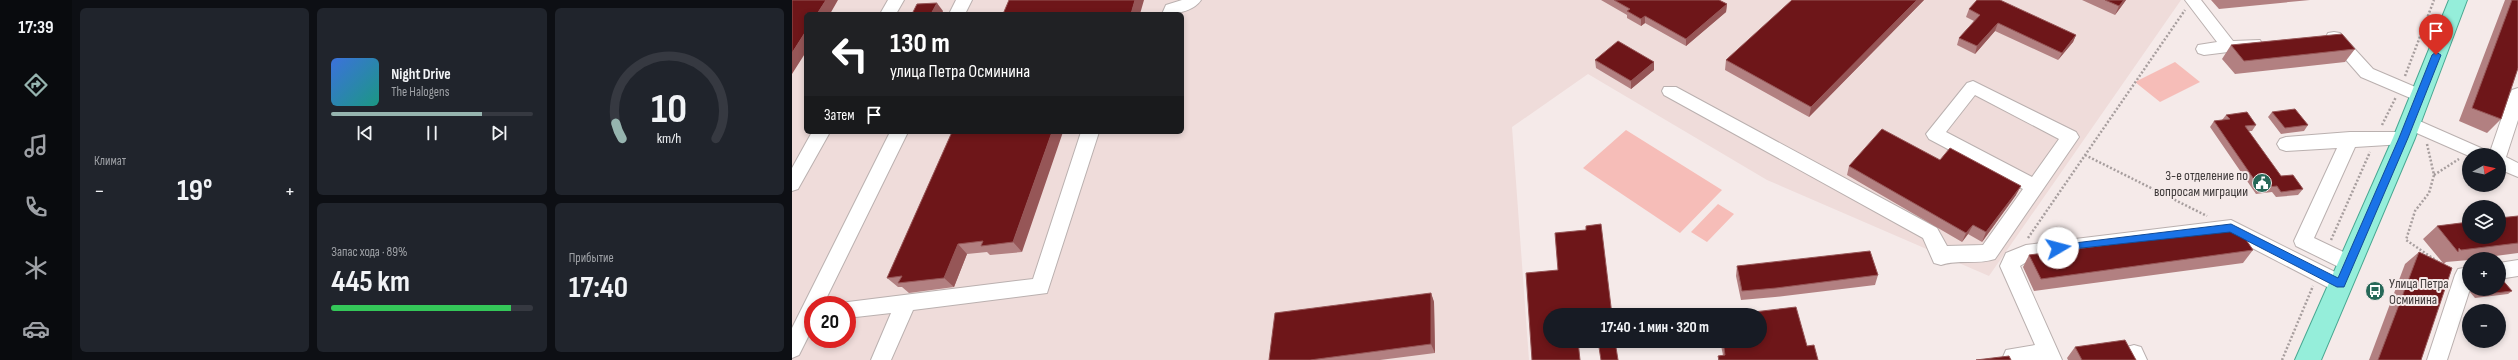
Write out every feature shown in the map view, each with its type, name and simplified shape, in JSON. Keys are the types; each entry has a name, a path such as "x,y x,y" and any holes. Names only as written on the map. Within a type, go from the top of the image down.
{"main road":[{"path":"2308,360 2345,274 2412,130 2421,96 2458,0"}],"lane":[{"path":"889,12 896,0"},
{"path":"958,12 964,0"},
{"path":"1170,12 1171,9 1185,6 1193,0"},
{"path":"2191,3 2229,46"},
{"path":"2318,37 2333,35 2367,73 2421,96"},
{"path":"2204,49 2266,42"},
{"path":"1670,91 1930,233 1942,255 1988,253 2070,137 1973,87 1935,134 2034,186"},
{"path":"2500,148 2518,94"},
{"path":"2286,144 2376,139 2412,130 2465,148"},
{"path":"792,184 821,134"},
{"path":"818,296 898,134"},
{"path":"856,308 1040,287 1089,134"},
{"path":"2345,274 2325,253 2302,241 2350,140"},
{"path":"2506,165 2518,170"},
{"path":"2014,360 2013,357 2050,356 2010,266 2014,259 2026,252 2231,228 2318,272 2345,274"},
{"path":"2506,270 2518,268"},
{"path":"2437,360 2462,284"},
{"path":"882,360 906,302"},
{"path":"792,349 804,325"}],"path":[{"path":"2325,253 2400,87 2434,0"},
{"path":"2014,259 2191,3"},
{"path":"2412,130 2434,175 2429,192 2415,210 2406,240 2438,262"},
{"path":"2085,155 2231,228"},
{"path":"2434,175 2462,160"},
{"path":"2282,360 2318,272"}],"shaded area":[{"path":"792,0 2181,0 1989,276 1767,180 1588,74 1512,127 1529,360 792,360"},
{"path":"2175,62 2200,82 2160,102 2135,82"},
{"path":"1626,130 1722,190 1680,233 1583,168"},
{"path":"1718,204 1734,214 1707,242 1691,232"}],"building":[{"path":"792,0 826,0 818,12 804,12 804,34 792,53"},
{"path":"1009,0 1135,0 1132,12 1004,12"},
{"path":"1614,0 1719,0 1727,4 1686,39 1645,16 1641,19 1627,11 1630,9"},
{"path":"1792,0 1917,0 1811,107 1726,60"},
{"path":"1977,0 2000,0 2076,35 2062,53 1998,23 1977,46 1959,38 1980,15 1969,9"},
{"path":"2105,0 2124,0 2119,6"},
{"path":"2512,0 2518,0 2518,68 2501,119 2472,108"},
{"path":"937,3 932,12 913,12 917,4"},
{"path":"2342,34 2355,49 2244,61 2231,45"},
{"path":"1618,41 1654,62 1631,81 1595,60"},
{"path":"2295,109 2308,125 2285,128 2272,112"},
{"path":"2247,112 2256,125 2245,126 2281,176 2293,175 2303,189 2281,192 2277,186 2260,188 2214,121 2230,119 2226,115"},
{"path":"1882,129 1940,160 1950,148 2021,186 1986,232 1973,225 1966,233 1849,166"},
{"path":"951,134 1051,134 1013,242 981,246 983,241 958,244 944,278 898,283 902,276 887,278"},
{"path":"2518,216 2518,243 2461,250 2459,248 2458,252 2437,226 2462,223 2462,244 2506,244 2506,217"},
{"path":"1601,224 1611,308 1543,308 1543,348 1579,348 1580,360 1532,360 1526,273 1558,270 1555,233 1586,230 1586,226"},
{"path":"2238,228 2253,250 2041,279 2029,255"},
{"path":"1870,251 1878,275 1742,291 1737,266"},
{"path":"2419,252 2452,268 2421,360 2378,360"},
{"path":"2506,284 2512,291 2506,292"},
{"path":"1431,293 1431,344 1310,360 1269,360 1275,313"},
{"path":"1796,307 1807,346 1814,345 1818,360 1719,360 1718,356 1725,355 1724,348 1767,348 1767,310"},
{"path":"2125,340 2136,360 2082,360 2075,347"},
{"path":"1599,348 1616,348 1618,360 1601,360"},
{"path":"2009,356 2011,360 1976,360"}],"place":[{"name":"3-е отделение по вопросам миграции","path":"2262,183"},
{"name":"Улица Петра Осминина","path":"2375,291"}],"route":[{"path":"2058,248 2151,236 2231,228 2340,284 2404,138 2436,55"}]}
